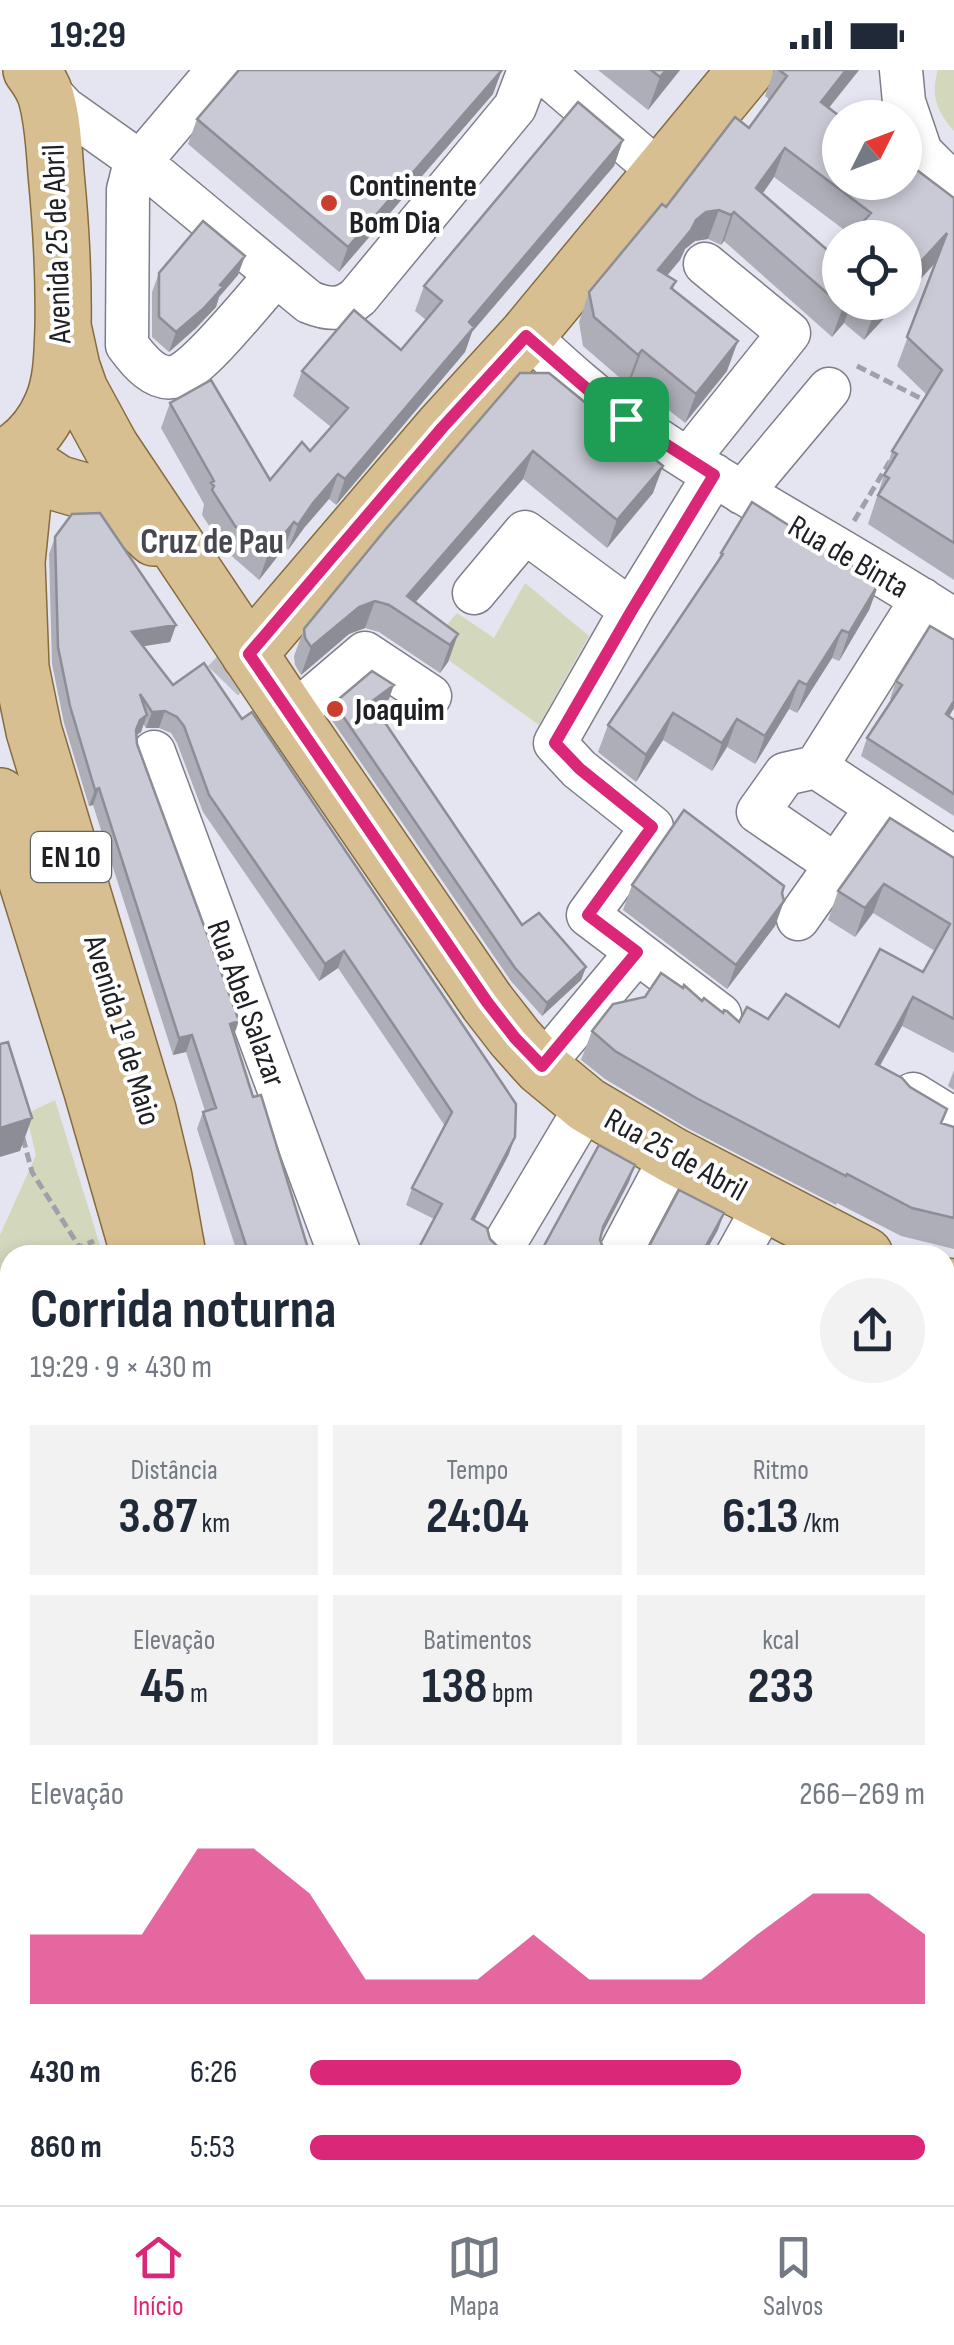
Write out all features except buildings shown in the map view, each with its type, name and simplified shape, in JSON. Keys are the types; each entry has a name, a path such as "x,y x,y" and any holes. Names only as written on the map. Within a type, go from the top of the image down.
{"main road":[{"path":"249,654 442,428 650,199 746,70"},
{"name":"Avenida 25 de Abril","path":"6,456 41,425 59,380 63,238 52,124 46,94 35,76"},
{"name":"Rua 25 de Abril","path":"63,326 80,390 101,429 290,716 515,1038 587,1105 838,1245"},
{"name":"Rua 25 de Abril","path":"6,456 58,483 95,494 131,516 207,590"},
{"name":"Avenida 1º de Maio","path":"6,456 23,502 17,562 20,668 34,731 152,1127 176,1245"},
{"path":"17,562 36,530 57,511 72,505 109,502"},
{"name":"EN 10","path":"0,682 22,773 163,1245"},
{"name":"EN 10","path":"0,796 91,1088 108,1245"},
{"name":"Avenida 1º de Maio","path":"0,862 66,1081 107,1245"}],"street":[{"path":"218,70 132,174 128,190 128,344 150,370 164,377 177,376 197,363 276,275"},
{"path":"35,76 64,108 140,162 309,302 336,309 348,306 367,287 515,107 528,70"},
{"path":"540,70 650,199"},
{"path":"901,70 904,102 921,152 954,185"},
{"path":"705,264 789,333 715,476 555,743 580,769 652,827 588,915 720,1015"},
{"name":"Rua de Binta","path":"526,336 626,419 938,609"},
{"path":"715,476 828,389"},
{"path":"474,593 525,532 632,610"},
{"path":"836,865 758,812 785,774 816,767 938,609"},
{"path":"290,716 365,652 430,696"},
{"name":"Rua Abel Salazar","path":"154,752 336,1245"},
{"path":"816,767 954,858"},
{"path":"798,919 877,807"},
{"path":"542,1066 637,952"},
{"path":"913,1094 954,1118"},
{"name":"Rua 25 de Abril","path":"505,1243 587,1105"},
{"path":"624,1245 672,1155"},
{"name":"Rua 25 de Abril","path":"743,1245 766,1203"}],"path":[{"path":"789,333 927,400 922,408"},
{"path":"837,549 896,450"},
{"path":"22,1135 32,1172 104,1245"}],"green space":[{"path":"938,70 954,70 954,131 937,103"},
{"path":"525,583 589,636 539,725 429,646 457,613 494,638"},
{"path":"55,1100 100,1245 0,1245 0,1235 36,1155 26,1114"}],"tunnel":[{"path":"179,726 249,654"}],"place":[{"name":"Continente Bom Dia","path":"329,203"},
{"name":"Joaquim","path":"335,709"}],"district":[{"name":"Cruz de Pau","path":"212,541"}],"route":[{"path":"526,336 626,419 714,475 555,743 580,769 652,827 588,915 637,952 542,1066 487,1002 249,654 526,336"}]}
